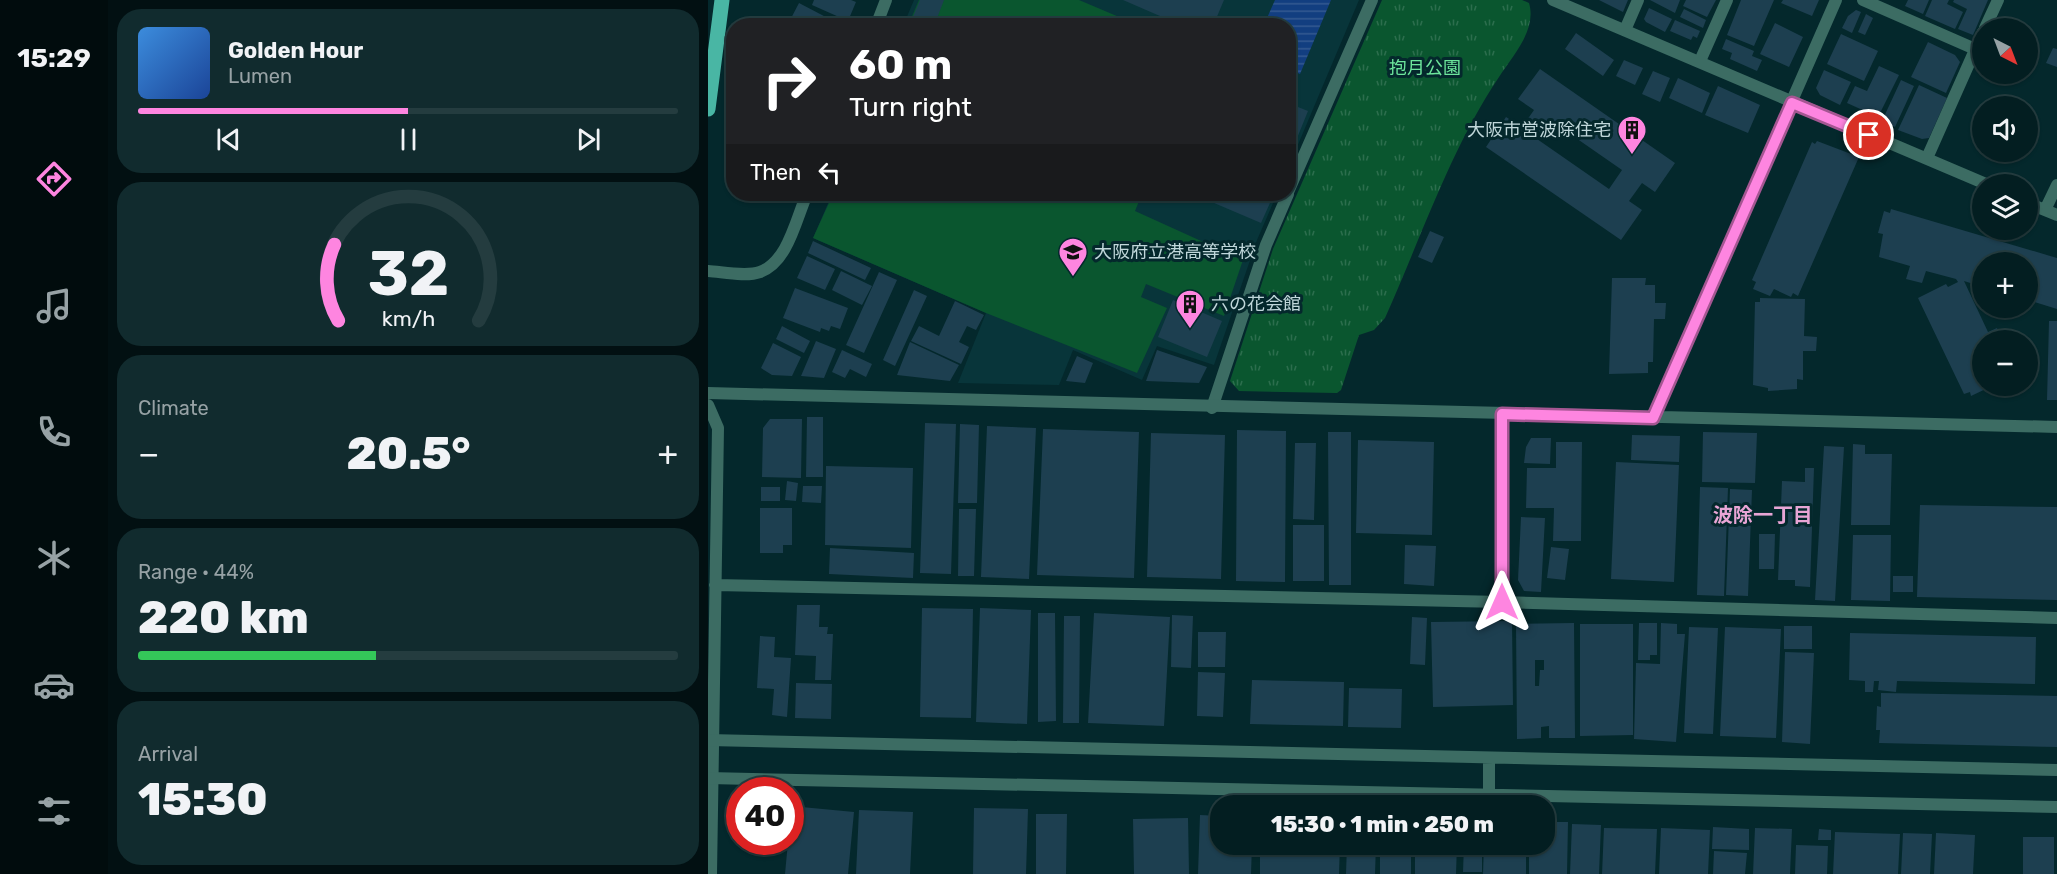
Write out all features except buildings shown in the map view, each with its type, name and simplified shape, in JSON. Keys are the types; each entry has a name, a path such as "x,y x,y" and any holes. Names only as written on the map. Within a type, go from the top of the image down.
{"main road":[{"path":"708,109 722,0"}],"street":[{"path":"879,18 886,0"},
{"path":"1296,175 1372,0"},
{"path":"1553,0 1972,178"},
{"path":"1624,30 1638,0"},
{"path":"1700,61 1727,0"},
{"path":"1653,418 1836,0"},
{"path":"1863,0 1972,47"},
{"path":"1990,18 1998,0"},
{"path":"1927,159 1972,58"},
{"path":"2051,213 2057,184"},
{"path":"708,271 758,273 772,265 783,252 804,201"},
{"path":"1212,408 1266,245 1285,201"},
{"path":"708,393 1212,408 2057,427"},
{"path":"708,405 718,428 709,778 711,874"},
{"path":"1502,414 1502,602"},
{"path":"715,585 1502,602 2057,618"},
{"path":"710,740 2057,771"},
{"path":"1489,758 1489,794"},
{"path":"709,778 2057,807"}],"shaded area":[{"path":"914,0 1359,0 1296,149 1296,18 906,18"},
{"name":"大阪府立港高等学校","path":"829,201 1274,201 1257,240 1214,365 1157,346 1142,380 1073,350 1059,385 958,383 986,313 813,238"}],"green space":[{"path":"919,0 1079,0 1121,18 911,18"},
{"name":"抱月公園","path":"1382,0 1522,0 1529,3 1531,13 1527,32 1482,105 1451,164 1385,318 1374,330 1359,335 1341,390 1337,393 1239,391 1230,381 1273,249 1296,201"},
{"name":"大阪府立港高等学校","path":"830,201 1139,201 1135,211 1243,260 1224,316 1146,284 1141,297 1167,308 1137,373 986,313 813,238"}],"water":[{"path":"1275,0 1331,0 1300,74 1296,72 1296,18 1267,18"}],"place":[{"name":"大阪市営波除住宅","path":"1632,156"},
{"name":"大阪府立港高等学校","path":"1073,278"},
{"name":"六の花会館","path":"1190,330"}],"district":[{"name":"波除一丁目","path":"1763,515"}],"route":[{"path":"1502,602 1502,414 1653,418 1792,103 1869,135"}]}
